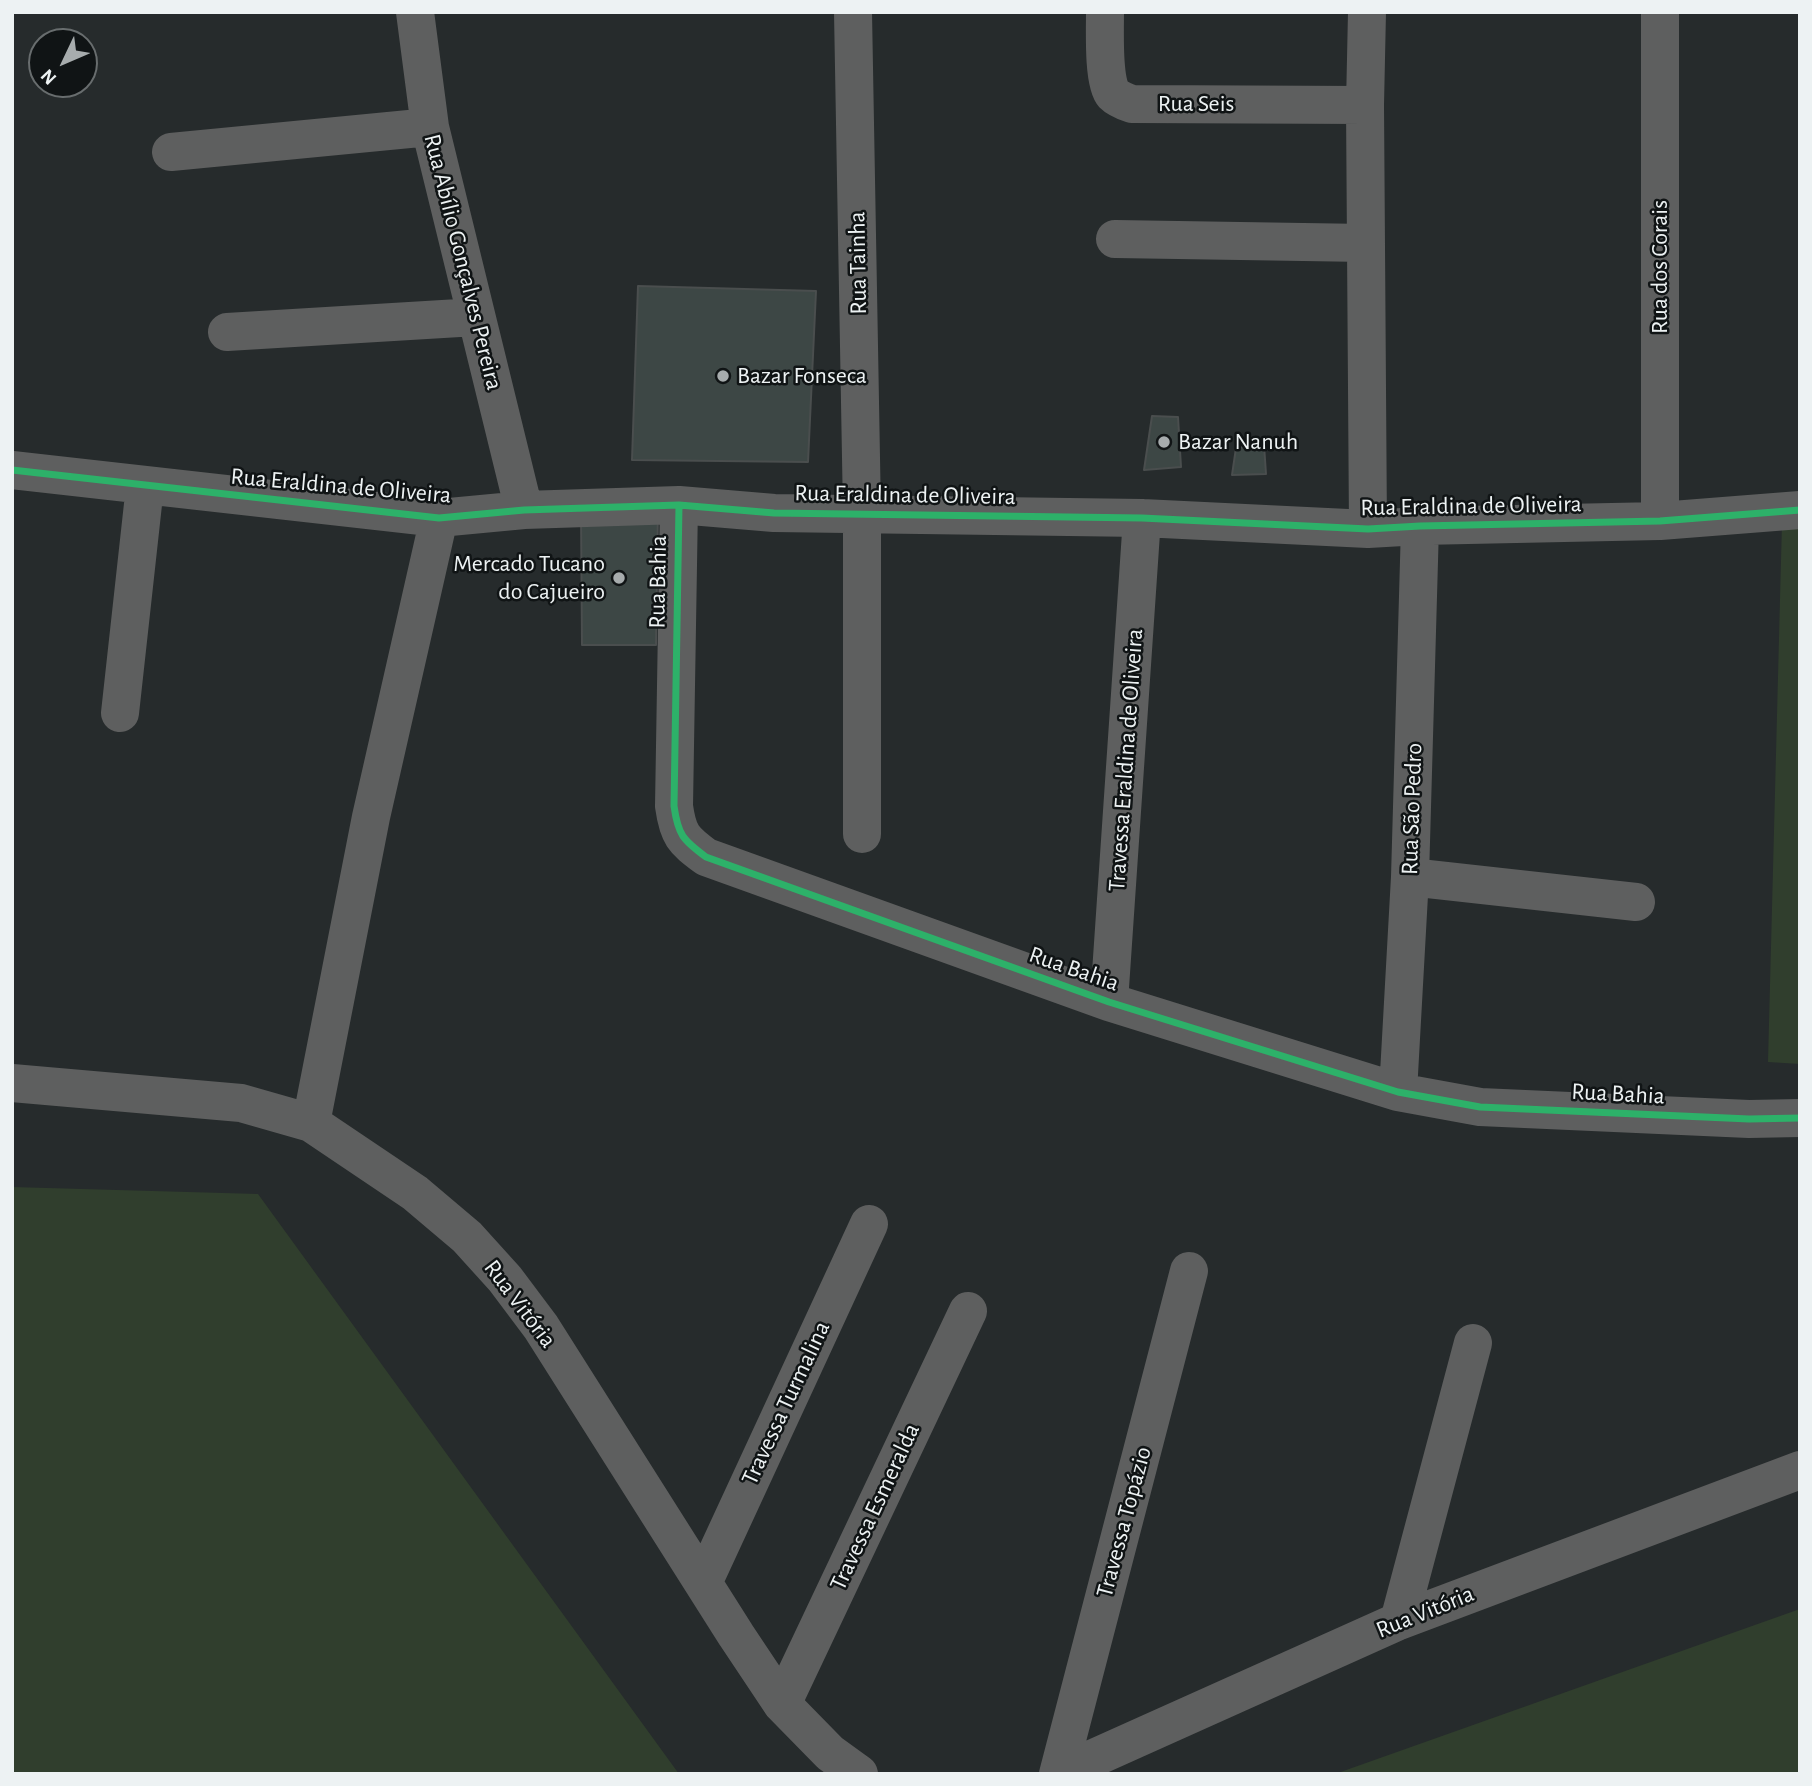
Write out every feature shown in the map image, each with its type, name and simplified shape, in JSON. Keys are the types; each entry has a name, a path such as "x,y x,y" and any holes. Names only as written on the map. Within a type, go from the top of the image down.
{"street":[{"name":"Rua Abílio Gonçalves Pereira","path":"415,12 430,127 524,510"},
{"name":"Rua Tainha","path":"853,12 862,513 862,834"},
{"name":"Rua Seis","path":"1105,12 1107,79 1111,92 1132,104 1365,105"},
{"path":"1367,12 1365,105 1368,529"},
{"name":"Rua dos Corais","path":"1660,12 1660,521"},
{"path":"171,152 430,127"},
{"path":"1115,239 1366,243"},
{"path":"227,332 476,317"},
{"name":"Rua Eraldina de Oliveira","path":"12,470 439,518 524,510 679,505 774,513 1142,518 1368,529 1660,521 1800,510"},
{"path":"120,713 145,486"},
{"name":"Rua Bahia","path":"679,505 674,806 677,827 688,843 706,857 1109,1002 1398,1092 1480,1107 1749,1119 1800,1118"},
{"path":"311,1123 371,817 439,518"},
{"name":"Travessa Eraldina de Oliveira","path":"1109,1002 1142,518"},
{"name":"Rua São Pedro","path":"1398,1092 1410,877 1420,526"},
{"path":"1410,877 1636,901"},
{"name":"Rua Vitória","path":"12,1083 242,1103 311,1123 415,1193 467,1237 505,1279 541,1327 782,1704 830,1753 859,1774"},
{"name":"Travessa Turmalina","path":"703,1583 869,1224"},
{"name":"Travessa Topázio","path":"1058,1774 1189,1270"},
{"name":"Travessa Esmeralda","path":"782,1704 968,1311"},
{"path":"1399,1621 1473,1343"},
{"name":"Rua Vitória","path":"1058,1774 1399,1621 1800,1470"}],"green space":[{"path":"1782,522 1800,522 1800,1064 1768,1062"},
{"path":"12,1187 258,1194 679,1774 12,1774"},
{"path":"1800,1609 1800,1774 1335,1774"}],"building":[{"name":"Bazar Fonseca","path":"638,286 816,291 808,462 632,460"},
{"name":"Bazar Nanuh","path":"1152,416 1178,417 1181,467 1144,470"},
{"path":"1264,445 1266,474 1232,475 1236,448"},
{"name":"Mercado Tucano do Cajueiro","path":"658,507 656,645 582,645 581,511"}],"cycle path":[{"path":"12,470 439,518 524,510 679,505 774,513 1142,518 1368,529 1660,521 1800,510"},
{"path":"679,505 674,806 677,824 683,836 706,857 1109,1002 1398,1092 1480,1107 1749,1119 1800,1118"}],"place":[{"name":"Bazar Fonseca","path":"723,376"},
{"name":"Bazar Nanuh","path":"1164,442"},
{"name":"Mercado Tucano do Cajueiro","path":"619,578"}]}
